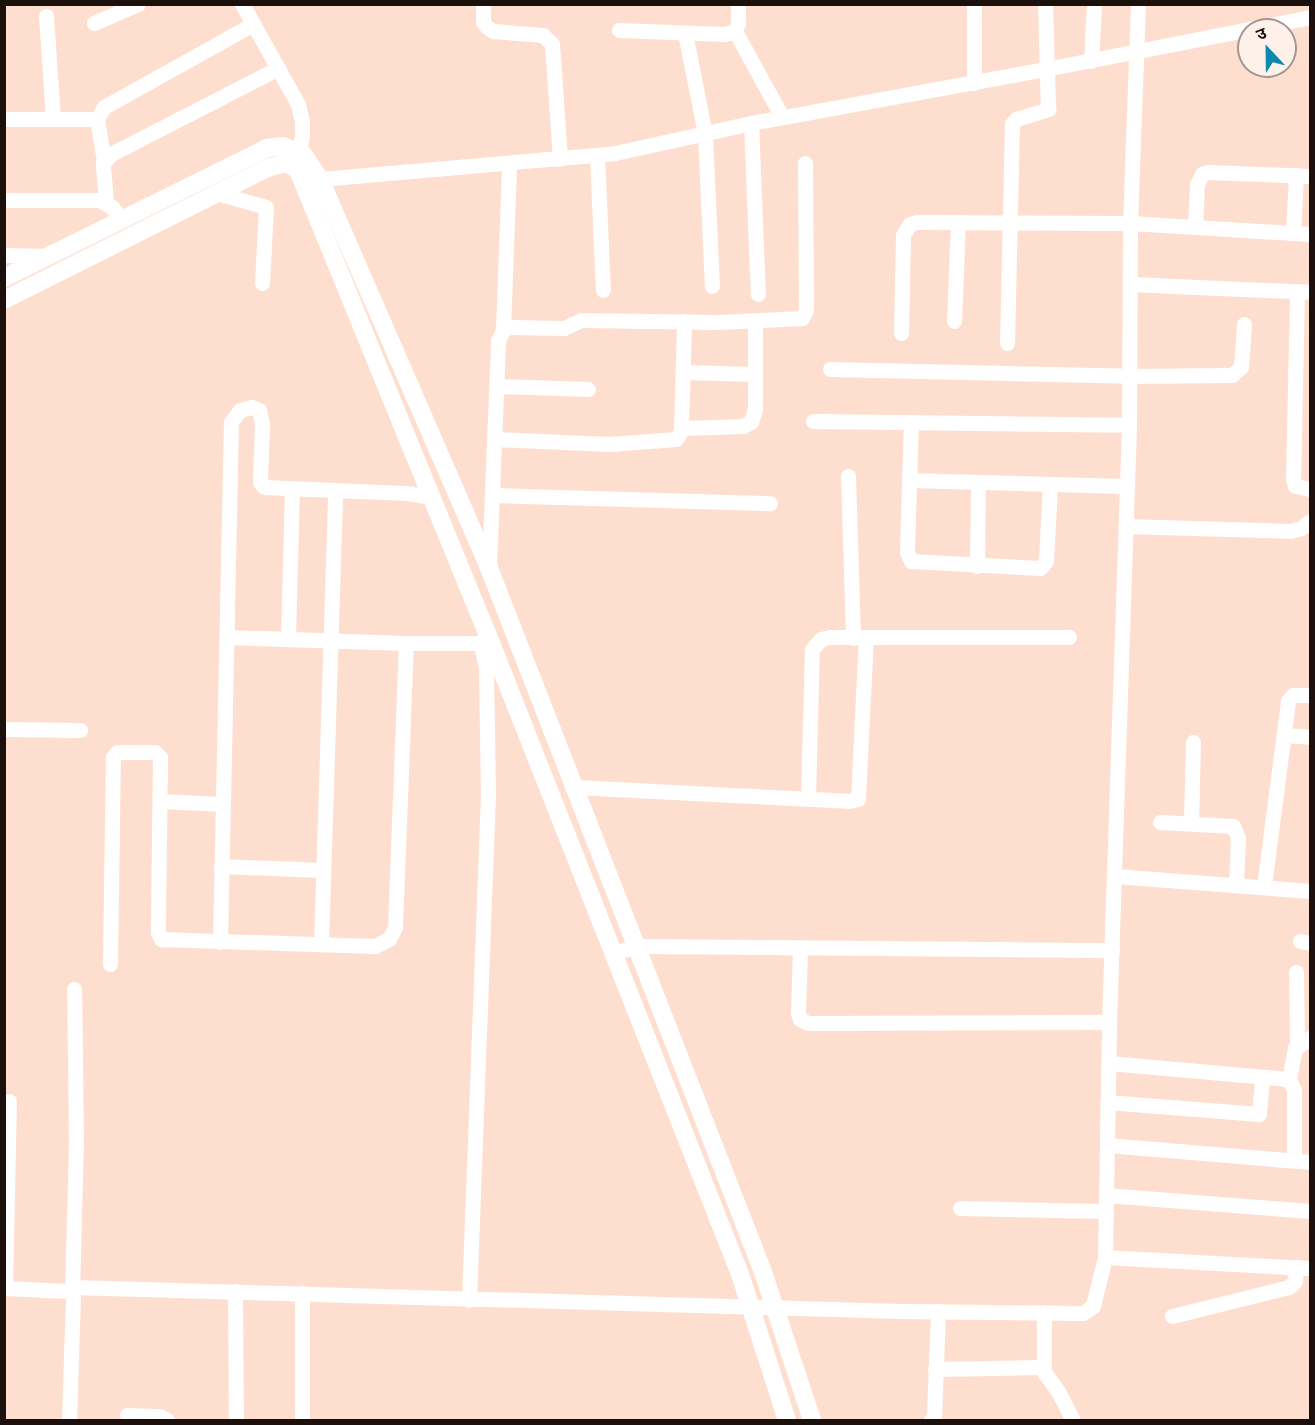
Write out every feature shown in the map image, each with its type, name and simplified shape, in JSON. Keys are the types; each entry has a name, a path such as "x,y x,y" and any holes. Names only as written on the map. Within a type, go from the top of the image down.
{"main road":[{"path":"4,278 267,148 283,146 296,158 479,613 486,644 613,953 752,1306 787,1420"},
{"path":"4,300 270,167 303,154 320,178 489,567 775,1307 812,1420"},
{"path":"29,266 38,283"},
{"path":"479,613 502,603"}],"street":[{"path":"94,23 138,4"},
{"path":"242,4 298,104 302,122 296,158"},
{"path":"483,4 483,22 493,31 543,34 552,44 560,159"},
{"path":"738,4 738,22 735,31 782,117"},
{"path":"974,4 974,83"},
{"path":"1007,343 1012,124 1016,119 1048,109 1046,4"},
{"path":"1091,61 1094,4"},
{"path":"9,1101 5,1288 234,1291 469,1300 938,1311 1083,1313 1090,1309 1095,1303 1105,1257 1109,1022 1125,486 1129,424 1130,223 1138,4"},
{"path":"46,16 53,119"},
{"path":"320,178 597,155 782,117 1091,61 1311,17"},
{"path":"121,219 105,201 104,161 97,119 104,107 253,24"},
{"path":"619,30 717,35 735,31"},
{"path":"685,33 705,134 712,286"},
{"path":"104,161 111,154 278,68"},
{"path":"4,120 97,119"},
{"path":"751,123 758,294"},
{"path":"597,155 603,290"},
{"path":"489,567 494,495 498,340 503,330 509,163"},
{"path":"503,330 509,327 564,328 581,320 796,320 805,314 805,163"},
{"path":"1195,227 1197,184 1202,174 1208,172 1303,176 1293,233"},
{"path":"217,193 266,207 262,283"},
{"path":"4,200 105,201"},
{"path":"901,333 905,229 917,222 1130,223 1311,234"},
{"path":"954,321 958,222"},
{"path":"4,255 50,256"},
{"path":"1130,284 1304,292 1293,480 1295,486 1311,489"},
{"path":"495,439 609,444 652,443 676,439 680,436 681,428 684,321"},
{"path":"681,428 743,426 751,422 755,415 755,321"},
{"path":"830,369 1129,376 1232,375 1238,372 1242,360 1244,324"},
{"path":"683,372 755,374"},
{"path":"497,386 588,389"},
{"path":"220,942 231,422 240,410 256,408 261,416 261,485 335,491 406,493 431,497"},
{"path":"813,421 1129,424"},
{"path":"911,422 907,552 911,561 1035,569 1044,566 1050,484"},
{"path":"574,787 808,797 848,801 858,798 860,794 859,638 848,476"},
{"path":"909,480 1125,486"},
{"path":"976,566 978,482"},
{"path":"288,639 292,488"},
{"path":"321,944 335,491"},
{"path":"494,495 770,504"},
{"path":"1125,526 1290,531 1301,528 1311,521"},
{"path":"228,637 486,644 488,795 469,1300"},
{"path":"808,797 812,649 821,639 1069,637"},
{"path":"110,964 113,757 115,753 158,754 160,760 158,936 165,941 375,946 390,939 394,933 406,643"},
{"path":"1264,886 1290,697 1297,694 1311,695"},
{"path":"4,729 80,729"},
{"path":"1284,735 1311,737"},
{"path":"1191,823 1192,742"},
{"path":"160,801 222,804"},
{"path":"1160,822 1233,826 1237,831 1236,884"},
{"path":"221,866 322,870"},
{"path":"1115,876 1311,891"},
{"path":"613,953 637,946 1112,950"},
{"path":"800,948 798,1013 800,1019 808,1023 1109,1022"},
{"path":"1294,1161 1294,1090 1289,1079 1292,1054 1304,1042 1295,998 1296,972"},
{"path":"69,1420 76,1144 74,989"},
{"path":"1109,1063 1289,1079"},
{"path":"1107,1102 1255,1115 1260,1112 1262,1077"},
{"path":"1107,1145 1311,1162"},
{"path":"1106,1195 1311,1211"},
{"path":"960,1208 1106,1211"},
{"path":"1105,1257 1303,1268 1289,1287 1172,1317"},
{"path":"234,1291 236,1420"},
{"path":"302,1293 302,1420"},
{"path":"930,1420 934,1416 938,1311"},
{"path":"1044,1312 1043,1367 1073,1420"},
{"path":"935,1368 1043,1367"},
{"path":"126,1415 160,1416 167,1420"}]}
